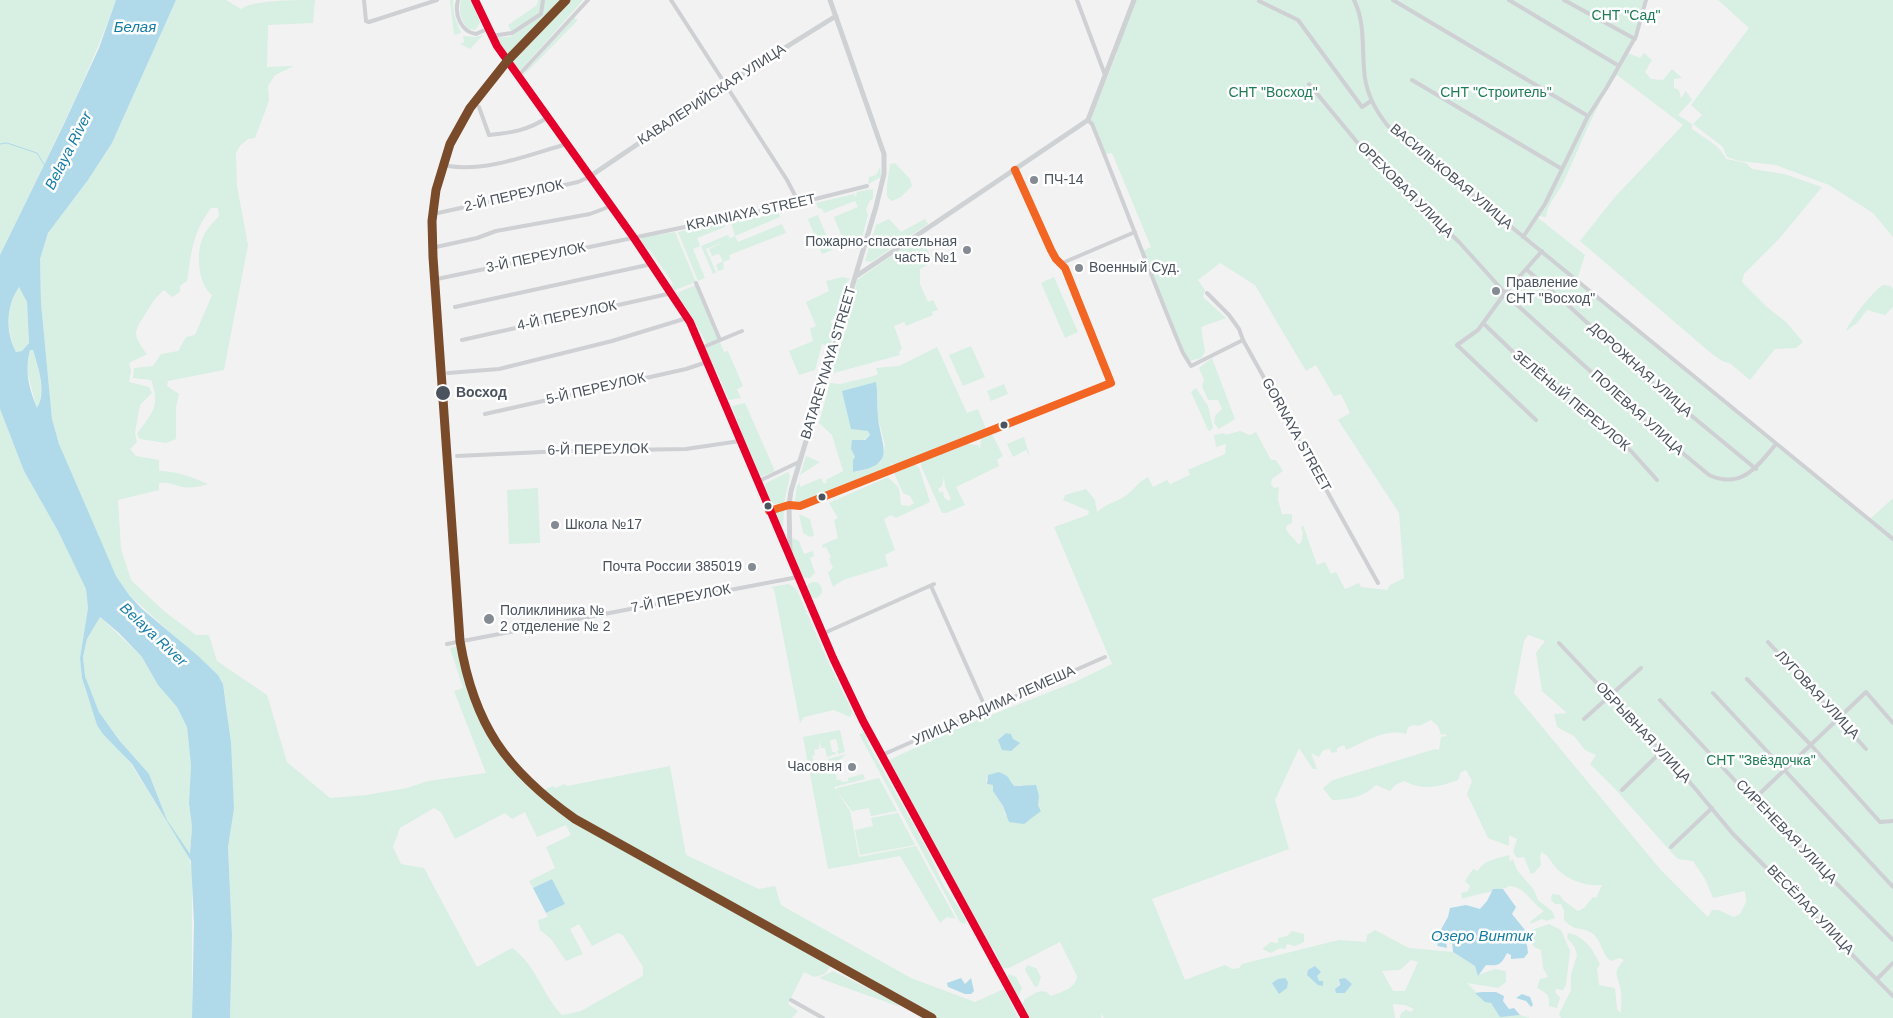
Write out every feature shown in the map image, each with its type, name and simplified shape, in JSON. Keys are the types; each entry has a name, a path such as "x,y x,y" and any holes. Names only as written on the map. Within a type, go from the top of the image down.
{"main road":[{"path":"475,0 491,36 673,293 687,318 822,634 882,755 1025,1018"},
{"name":"BATAREYNAYA STREET","path":"790,557 788,505 882,183 885,160 830,0"},
{"path":"855,277 1088,120 1134,0"},
{"name":"КАВАЛЕРИЙСКАЯ УЛИЦА","path":"590,177 725,84 836,16"},
{"path":"769,511 788,505 800,506 1111,383"}],"street":[{"path":"364,0 366,21 437,0"},
{"path":"458,0 458,14 465,30 476,34 487,29"},
{"path":"491,36 512,33 536,19 542,10 543,0"},
{"path":"518,76 588,0"},
{"path":"670,0 725,84 799,204"},
{"path":"1078,0 1105,76"},
{"name":"ВАСИЛЬКОВАЯ УЛИЦА","path":"1354,0 1361,21 1364,69 1371,101 1388,126 1542,251"},
{"path":"1393,0 1588,116"},
{"path":"1508,0 1619,66"},
{"path":"1564,0 1635,38"},
{"path":"1523,237 1545,204 1588,116 1635,38 1646,0"},
{"path":"1259,1 1298,20 1362,106 1371,101"},
{"path":"1412,80 1562,169"},
{"name":"ОРЕХОВАЯ УЛИЦА","path":"1309,84 1371,159 1459,242 1505,293"},
{"path":"480,107 488,135 512,133 527,128 548,117"},
{"path":"1088,120 1092,124 1183,353 1191,366 1243,340"},
{"path":"448,166 466,169 568,144"},
{"path":"1015,170 1051,250 1065,268 1111,383"},
{"name":"2-Й ПЕРЕУЛОК","path":"438,213 590,177"},
{"name":"KRAINIAYA STREET","path":"634,238 799,204 867,186"},
{"path":"436,247 477,238 496,231 590,214 611,206"},
{"path":"1060,264 1135,232"},
{"name":"3-Й ПЕРЕУЛОК","path":"437,279 634,238"},
{"path":"1536,420 1457,345 1467,340 1483,323 1505,293 1542,251"},
{"name":"ДОРОЖНАЯ УЛИЦА","path":"1542,251 1643,336 1893,539"},
{"path":"455,307 652,264"},
{"name":"ДОРОЖНАЯ УЛИЦА","path":"1526,269 1570,306 1673,401 1756,469"},
{"path":"696,283 720,340"},
{"name":"4-Й ПЕРЕУЛОК","path":"462,340 673,293"},
{"name":"GORNAYA STREET","path":"1207,293 1229,315 1239,329 1243,340 1378,583"},
{"name":"ПОЛЕВАЯ УЛИЦА","path":"1505,293 1661,434 1710,475 1718,479 1731,481 1752,473 1776,444"},
{"path":"448,373 499,369 612,341 687,318"},
{"name":"ЗЕЛЁНЫЙ ПЕРЕУЛОК","path":"1483,323 1535,373 1631,451 1657,480"},
{"path":"701,348 742,331"},
{"name":"5-Й ПЕРЕУЛОК","path":"485,414 686,369 707,362"},
{"name":"6-Й ПЕРЕУЛОК","path":"457,456 563,450 686,448 740,441"},
{"path":"757,482 799,462"},
{"name":"7-Й ПЕРЕУЛОК","path":"447,644 798,577"},
{"path":"822,634 933,585 986,709"},
{"name":"ЛУГОВАЯ УЛИЦА","path":"1768,642 1866,749"},
{"name":"ОБРЫВНАЯ УЛИЦА","path":"1559,643 1727,824"},
{"name":"УЛИЦА ВАДИМА ЛЕМЕША","path":"882,755 1105,657"},
{"path":"1584,719 1641,668"},
{"path":"1747,679 1810,744 1880,822 1893,821"},
{"path":"1754,800 1866,692 1893,723"},
{"path":"1713,694 1893,887"},
{"name":"СИРЕНЕВАЯ УЛИЦА","path":"1660,700 1754,800 1893,940"},
{"path":"1622,790 1661,752"},
{"path":"1671,847 1712,808"},
{"name":"ВЕСЁЛАЯ УЛИЦА","path":"1727,824 1733,834 1893,996"},
{"path":"1877,979 1893,963"},
{"path":"791,1000 823,1018"}],"green space":[{"path":"0,0 116,0 76,97 0,255"},
{"path":"176,0 226,0 241,9 265,2 315,0 313,23 268,25 267,67 294,66 275,75 268,86 269,101 255,138 248,139 240,146 236,153 237,186 248,245 224,370 168,381 167,386 179,394 176,407 176,439 166,443 140,439 137,434 151,415 155,396 151,380 133,378 134,368 153,366 161,354 178,351 186,337 195,335 212,295 207,290 201,276 199,250 205,232 219,216 218,208 211,208 196,234 187,281 180,286 180,292 172,297 164,290 151,305 136,331 138,340 147,354 129,363 131,371 129,382 149,387 152,393 140,405 135,433 137,442 130,449 136,456 159,460 159,471 184,475 208,484 197,487 183,487 159,483 159,490 118,500 121,549 131,580 165,612 196,635 209,635 217,661 267,695 287,762 330,798 366,795 407,788 428,781 486,773 454,691 463,688 450,648 458,646 474,703 491,738 514,770 533,790 574,820 840,969 830,967 825,974 814,977 804,972 788,1004 798,1011 792,1018 230,1018 232,935 228,847 234,809 227,711 223,684 218,675 129,595 116,576 95,532 59,444 52,419 41,303 40,259 48,233 88,180 112,143","holes":["434,808 441,812 455,839 505,813 512,819 525,812 537,837 566,825 571,835 546,847 555,868 529,881 533,888 552,879 565,904 546,913 548,917 538,920 540,930 551,939 566,961 583,954 570,929 579,924 592,946 618,933 623,935 643,967 643,976 581,1011 562,1015 549,999 527,962 512,948 477,967 424,868 401,864 393,847 400,828"]},
{"path":"450,0 453,0 454,14 461,33 454,35"},
{"path":"461,0 471,0 480,23 475,30 468,29 464,22 460,11"},
{"path":"538,0 541,0 541,12 511,31 508,25 537,5"},
{"path":"544,0 583,0 519,72 498,42 497,37 510,37 540,17"},
{"path":"1134,0 1646,0 1628,53 1640,58 1644,53 1652,60 1645,72 1651,79 1663,80 1672,69 1682,78 1674,79 1674,88 1679,90 1681,98 1686,91 1692,100 1678,115 1692,124 1692,129 1716,146 1726,159 1746,163 1752,169 1784,174 1822,187 1779,239 1744,274 1742,282 1768,308 1786,322 1803,342 1796,348 1775,349 1750,380 1731,364 1722,361 1712,354 1580,241 1614,198 1683,125 1617,75 1594,114 1563,183 1550,204 1546,217 1538,216 1587,118 1537,217 1585,255 1577,280 1870,519 1893,498 1893,1018 1561,1018 1559,1014 1571,990 1571,975 1577,955 1574,946 1567,938 1568,933 1584,940 1591,949 1600,964 1597,969 1599,985 1615,988 1617,1009 1621,1013 1621,996 1617,969 1624,960 1620,958 1611,961 1594,934 1568,924 1564,920 1564,911 1561,904 1555,904 1551,900 1552,894 1560,895 1564,901 1578,911 1584,908 1593,897 1596,898 1602,885 1584,884 1567,877 1542,852 1540,856 1541,865 1531,874 1524,857 1517,858 1513,852 1517,839 1509,835 1509,846 1488,838 1467,794 1472,781 1466,770 1461,772 1458,780 1444,785 1425,787 1404,781 1395,785 1390,791 1376,785 1361,795 1344,799 1332,800 1323,788 1333,780 1435,749 1439,750 1441,737 1447,736 1445,734 1441,735 1438,726 1431,720 1419,726 1408,727 1406,734 1383,734 1346,750 1344,745 1337,748 1337,752 1331,753 1330,749 1323,750 1319,757 1311,753 1317,769 1313,769 1299,748 1275,800 1289,849 1152,899 1185,980 1225,965 1232,969 1239,968 1242,964 1339,940 1366,942 1367,935 1375,930 1409,948 1453,952 1475,966 1478,975 1495,969 1506,971 1506,982 1498,988 1467,983 1485,1001 1491,1003 1500,1016 1520,1015 1530,1018 1400,1018 1401,1013 1406,1010 1411,1012 1414,1009 1405,1005 1393,1004 1395,1018 1104,1018 1101,1014 1101,1018 1027,1018 1022,1007 1025,999 1042,991 1051,996 1071,987 1076,980 1077,976 1060,942 1009,968 1001,968 995,950 990,948 889,760 958,728 1075,682 1112,664 1054,527 1088,515 1089,511 1063,500 1065,495 1086,489 1095,500 1097,512 1125,496 1148,477 1153,487 1167,480 1170,484 1190,475 1188,470 1225,454 1226,444 1216,447 1214,435 1224,433 1226,435 1240,431 1250,435 1256,432 1271,460 1276,460 1283,471 1272,479 1271,484 1274,488 1279,487 1278,500 1282,514 1292,514 1292,523 1287,525 1286,530 1298,544 1301,543 1303,533 1301,528 1303,525 1317,565 1325,562 1331,574 1336,572 1345,589 1359,583 1361,587 1387,590 1390,585 1404,578 1399,513 1338,420 1350,413 1341,394 1334,396 1316,365 1306,371 1255,285 1220,263 1198,280 1205,290 1203,297 1226,318 1201,327 1205,352 1201,358 1190,361 1186,355 1142,251 1151,247 1112,153 1106,154 1091,119 1117,53 1115,50","holes":["1528,635 1545,641 1536,653 1542,691 1567,713 1554,714 1557,727 1574,736 1585,750 1596,755 1590,764 1678,859 1693,861 1705,879 1713,898 1745,891 1746,902 1740,914 1734,917 1718,910 1712,910 1708,917 1660,869 1514,693 1524,641","1006,733 1011,734 1013,739 1011,750 998,740","991,774 1010,780 1014,786 1022,785 1041,809 1030,820 1005,815 993,785 987,784 986,779","1411,960 1418,962 1405,991 1393,991 1382,971 1400,970","1339,980 1352,984 1345,993 1338,993"]},
{"path":"1718,0 1893,0 1893,237 1873,213 1829,185 1776,165 1739,161 1727,157 1723,147 1693,124 1702,115 1691,105 1749,28"},
{"path":"574,18 578,20 522,77 523,74"},
{"path":"483,35 470,49 460,44 464,42 463,36 475,37"},
{"path":"895,163 910,179 912,186 901,197 892,201 888,198 887,187 890,164"},
{"path":"880,167 881,177 868,184 869,177 876,175"},
{"path":"873,189 873,199 870,200 866,210 868,215 859,249 838,245 844,242 834,217 858,207 855,201 824,213 822,209 818,208 816,203 854,194 856,197 857,192"},
{"path":"779,213 780,217 735,236 731,223"},
{"path":"818,215 832,250 822,254 808,219"},
{"path":"889,219 901,232 925,219 928,224 871,262 865,261 876,225"},
{"path":"723,222 725,227 697,238 700,246 693,249 705,278 698,281 678,232"},
{"path":"782,224 786,233 729,255 730,259 723,262 724,269 718,271 716,265 723,261 719,254 712,256 709,249 735,236 738,242"},
{"path":"675,232 696,282 675,290 671,287 673,283 649,249 644,250 639,241 643,237"},
{"path":"728,235 730,239 706,249 716,272 713,274 701,246"},
{"path":"917,238 922,238 932,260 931,263 920,269 920,284 928,302 933,300 938,310 932,312 933,315 906,326 904,322 894,326 902,348 899,352 900,355 834,373 834,366 847,326 857,280"},
{"path":"843,277 850,279 846,285 840,315 830,321 831,323 837,323 830,347 822,344 815,370 799,375 789,351 813,341 810,329 816,326 806,302 829,291 826,281"},
{"path":"1054,277 1078,332 1065,338 1041,283"},
{"path":"696,285 718,340 707,344 685,305 677,297 679,292"},
{"path":"1883,285 1891,286 1893,289 1893,307 1885,315 1867,310 1857,323 1846,331 1863,306"},
{"path":"19,287 27,302 29,343 22,351 16,352 10,336 9,319 12,303"},
{"path":"720,342 724,352 728,351 743,386 737,389 741,398 729,400 716,370 711,367 704,352 706,348"},
{"path":"971,346 985,377 963,386 949,355"},
{"path":"937,347 967,413 978,409 986,429 895,466 892,463 891,467 799,503 795,501 797,486 800,483 800,487 821,478 824,484 827,482 826,480 843,471 832,435 819,423 830,383 840,384 874,376 878,374 876,368 899,366","holes":["878,394 878,418 885,445 881,462 862,471 853,472 855,457 851,449 870,435 868,431"]},
{"path":"30,350 33,350 41,387 40,402 37,409 26,367"},
{"path":"1212,358 1235,419 1219,429 1214,423 1215,416 1222,409 1218,400 1208,400 1202,386 1204,380 1199,368"},
{"path":"1004,384 1008,394 991,401 987,391"},
{"path":"1196,388 1208,406 1213,428 1210,431 1191,392"},
{"path":"745,403 775,471 760,477 752,467 754,463 740,437 742,433 732,406"},
{"path":"0,409 24,471 58,531 86,589 88,608 80,658 82,678 88,698 188,855 192,868 192,1018 0,1018"},
{"path":"992,434 1003,456 997,460 999,466 956,487 965,505 942,513 921,466 922,462 967,444 978,445 980,449 981,439","holes":["944,476 945,486 951,499 948,501 944,497 943,491 940,493 938,489 942,486"]},
{"path":"1024,437 1030,457 1026,450 1013,457 1007,444"},
{"path":"806,456 820,462 800,475"},
{"path":"915,465 919,467 930,502 896,518 891,515 884,519 895,550 885,555 888,566 843,580 833,587 828,573 833,568 829,559 831,557 826,547 823,548 822,545 838,538 834,520 838,518 829,503 888,477 899,488 901,505 909,506 914,503 910,496 903,493 894,473"},
{"path":"788,472 790,476 784,503 772,504 763,488 766,483"},
{"path":"538,488 540,543 509,544 507,490"},
{"path":"778,510 784,510 783,528 776,514"},
{"path":"799,514 810,519 814,536 810,537 803,533"},
{"path":"793,538 799,541 804,554 813,551 814,556 810,558 815,573 810,578 801,577 792,552"},
{"path":"814,582 822,590 814,598 806,590"},
{"path":"789,584 797,590 850,707 852,712 850,717 834,710 804,717 800,723 774,589 771,587"},
{"path":"100,617 142,657 158,685 177,707 187,727 191,765 189,803 192,827 190,855 167,820 149,774 119,740 99,712 85,676 83,657 87,639"},
{"path":"840,730 845,752 838,754 837,751 839,750 836,739 830,740 832,752 836,754 827,757 825,748 821,748 819,740 819,749 814,750 815,755 812,756 815,767 818,766 820,770 830,768 828,759 847,754 833,765 837,780 842,782 848,781 848,778 863,774 865,779 834,787 850,811 859,857 916,846 956,919 947,917 940,923 900,856 828,869 803,737"},
{"path":"865,732 867,742 929,853 943,884 966,920 965,924 960,922 859,734"},
{"path":"670,766 686,855 759,889 775,886 781,905 911,978 975,1002 1004,989 1018,1018 937,1018 579,818 542,790 554,786 556,788 564,784 567,786"},
{"path":"879,778 897,811 871,816 869,808 852,811 836,790 837,788"},
{"path":"898,813 915,845 860,855 855,830 873,826 871,818"},
{"path":"1510,855 1509,862 1513,859 1517,870 1534,890 1538,900 1552,911 1555,918 1546,921 1542,919 1530,924 1531,921 1544,911 1524,892 1515,887 1509,886 1462,899 1461,893 1468,891 1470,886 1465,881 1473,869 1478,871 1487,862"},
{"path":"1549,924 1561,930 1570,951 1566,985 1563,990 1556,989 1555,992 1560,998 1557,1008 1549,1006 1547,994 1537,988 1540,979 1548,977 1543,968 1541,950 1534,947 1527,936 1529,931"},
{"path":"1292,931 1304,934 1304,942 1295,946 1287,944 1285,949 1280,948 1271,953 1262,949 1271,942 1278,943 1278,938 1287,936"},
{"path":"1027,965 1036,968 1041,977 1038,986 1035,987 1025,970"},
{"path":"833,971 896,1002 900,1007 819,978"},
{"path":"1009,974 1016,977 1022,988 1019,995 1014,993 1006,979"}],"water":[{"name":"Белая","path":"116,0 176,0 112,143 88,180 48,233 40,259 41,303 52,419 59,444 116,576 129,595 142,609 197,655 218,675 223,684 231,743 234,809 228,847 232,935 230,1018 192,1018 194,923 191,861 132,764 103,734 97,725 82,678 80,658 88,608 86,589 58,531 24,471 0,409 0,255 99,48","holes":["19,287 27,302 29,343 22,351 16,352 10,336 8,319 12,302","30,350 33,350 41,387 40,402 37,408 28,379 28,357","100,617 119,633 142,657 158,685 177,707 187,727 191,765 189,803 192,827 190,854 167,820 149,774 119,740 99,712 85,676 83,657 87,639"]},
{"path":"876,382 878,418 884,454 876,465 853,472 853,460 855,457 851,449 852,440 865,440 870,435 868,431 851,429 842,391"},
{"path":"1006,733 1011,734 1013,739 1020,743 1011,751 1002,750 998,740"},
{"path":"999,772 1007,776 1014,786 1036,785 1039,796 1038,805 1041,811 1024,824 1009,822 1003,806 993,791 993,785 987,784 988,775"},
{"path":"552,879 565,904 546,913 533,888"},
{"name":"Озеро Винтик","path":"1493,889 1503,889 1516,907 1512,914 1525,930 1519,936 1527,945 1528,953 1524,958 1511,959 1511,955 1507,953 1497,965 1486,965 1478,976 1475,966 1453,952 1452,942 1446,942 1447,948 1438,946 1435,940 1448,917 1450,908 1466,905 1480,909 1487,901"},
{"path":"1315,966 1321,972 1317,976 1319,981 1323,981 1323,986 1318,985 1307,975 1308,970"},
{"path":"961,978 965,984 971,978 974,991 971,994 965,994 948,987 947,983"},
{"path":"1285,978 1288,982 1287,988 1279,994 1272,983 1278,979"},
{"path":"1345,978 1352,984 1345,993 1336,993 1335,989 1340,985 1339,979"},
{"path":"1496,992 1504,996 1503,1001 1509,1009 1514,1008 1520,1015 1500,1017 1491,1003 1485,1002 1475,993"},
{"path":"1522,994 1530,997 1533,1005 1531,1007 1526,1001 1516,998"}],"waterway":[{"name":"Belaya River","path":"0,144 7,143 37,153 45,166"}],"transit line":[{"path":"475,0 497,46 634,238 690,322 833,658 863,721 1025,1018"},
{"path":"566,0 508,60 470,108 450,144 436,190 432,221 433,257 460,641 474,697 484,721 512,763 551,801 575,819 932,1018"},
{"path":"769,511 789,505 800,506 1111,383 1065,268 1056,259 1051,250 1015,170"}],"place":[{"name":"ПЧ-14","path":"1034,180"},
{"name":"Пожарно-спасательная часть №1","path":"967,250"},
{"name":"Военный Суд.","path":"1079,268"},
{"name":"Правление СНТ \"Восход\"","path":"1496,291"},
{"name":"Восход","path":"443,393"},
{"name":"Школа №17","path":"555,525"},
{"name":"Почта России 385019","path":"752,567"},
{"name":"Поликлиника № 2 отделение № 2","path":"489,619"},
{"name":"Часовня","path":"852,767"}],"park label":[{"name":"СНТ \"Сад\"","path":"1626,16"},
{"name":"СНТ \"Восход\"","path":"1273,93"},
{"name":"СНТ \"Строитель\"","path":"1496,93"},
{"name":"СНТ \"Звёздочка\"","path":"1761,761"}]}
